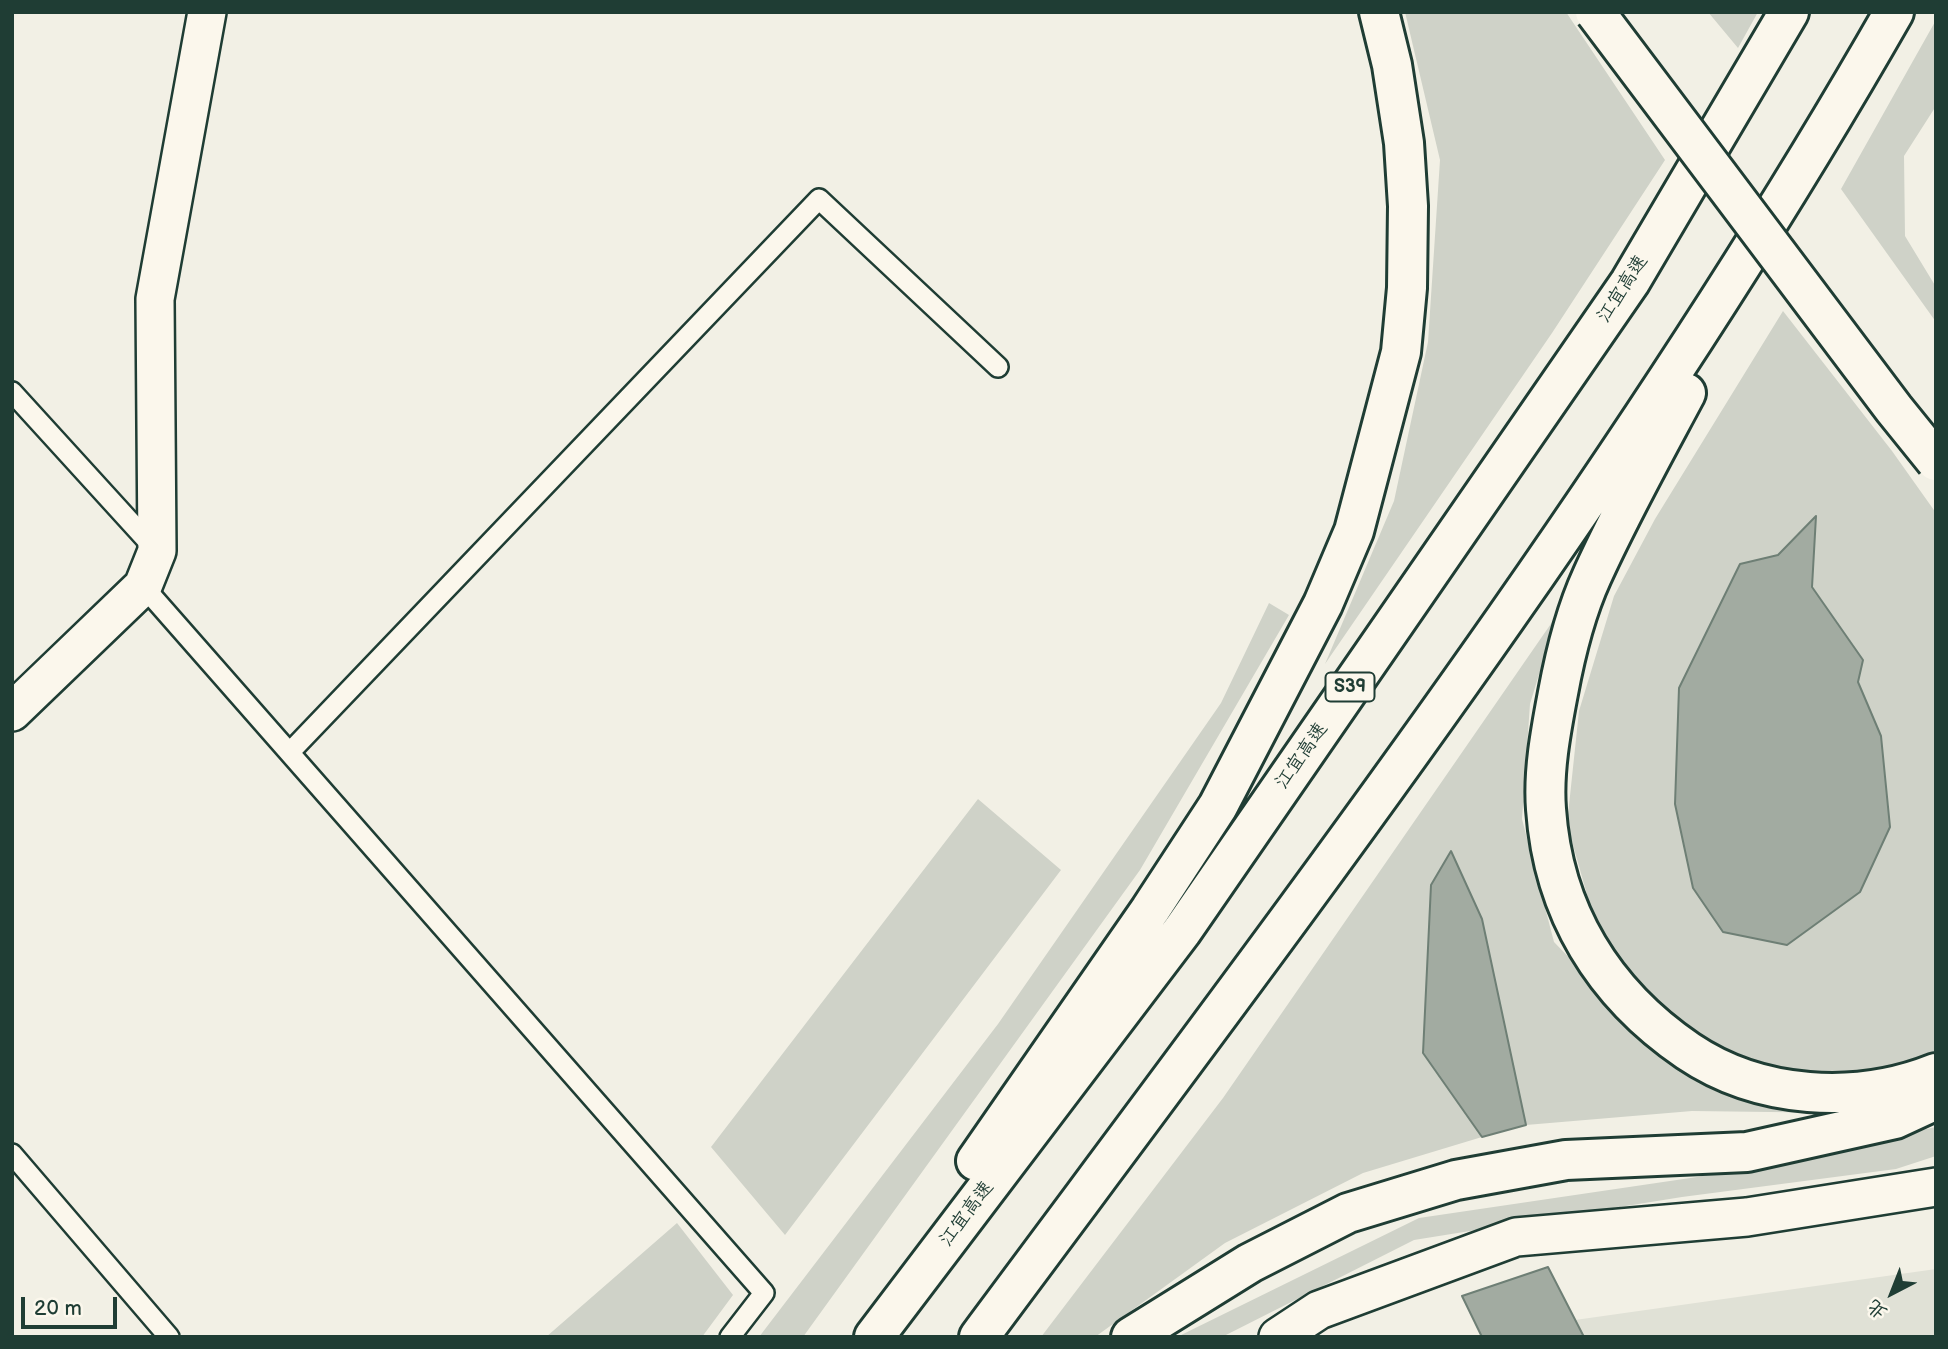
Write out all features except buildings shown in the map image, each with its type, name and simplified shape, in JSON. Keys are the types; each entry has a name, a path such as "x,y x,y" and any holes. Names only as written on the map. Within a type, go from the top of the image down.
{"highway":[{"path":"855,1337 1150,910 1218,806 1323,604 1354,531 1401,352 1407,288 1408,206 1404,143 1392,65 1378,12"},
{"path":"1595,12 1936,461"},
{"path":"1623,12 1936,420"},
{"name":"江宜高速","path":"874,1337 1190,920 1630,282 1789,12"},
{"path":"1894,12 1831,123 1648,464 1591,578 1564,662 1559,687 1548,764 1546,806 1559,881 1591,954 1610,981 1647,1020 1685,1049 1706,1063 1742,1079 1794,1091 1860,1092 1917,1081 1936,1073"},
{"path":"979,1337 1483,652 1667,383 1831,123"},
{"path":"1131,1337 1250,1263 1348,1213 1456,1180 1566,1160 1747,1152 1895,1119 1936,1100"}],"street":[{"path":"12,712 143,586 157,551 155,299 207,12"},
{"path":"1278,1337 1319,1310 1516,1237 1747,1217 1936,1187"}],"lane":[{"path":"289,752 819,199 998,367"},
{"path":"12,392 157,551"},
{"path":"143,586 764,1293 730,1337"},
{"path":"12,1154 169,1337"}],"shaded area":[{"path":"1405,12 1566,12 1665,160 1552,333 1325,664 1394,501 1428,342 1440,160"},
{"path":"1708,12 1758,12 1738,48"},
{"path":"1936,20 1936,106 1904,156 1905,236 1936,287 1936,322 1841,189"},
{"path":"1783,311 1892,451 1936,513 1936,1056 1846,1083 1738,1071 1657,1016 1601,944 1567,824 1579,711 1614,596 1655,519","holes":["1816,517 1812,586 1863,660 1858,682 1881,736 1739,564 1778,555"]},
{"path":"1816,516 1812,587 1863,660 1858,682 1881,736 1890,827 1860,892 1787,945 1723,932 1693,888 1675,804 1679,688 1740,564 1778,555"},
{"path":"1269,603 1289,615 1140,870 803,1337 759,1337 998,1024 1221,703"},
{"path":"1557,615 1530,704 1522,819 1554,942 1673,1065 1756,1101 1849,1113 1692,1111 1526,1125 1482,919 1423,1053 1482,1137 1363,1173 1225,1243 1095,1337 1041,1337 1223,1098"},
{"path":"978,799 1061,870 785,1235 711,1147"},
{"path":"1451,851 1482,919 1526,1125 1482,1137 1423,1053 1431,885"},
{"path":"1936,1127 1936,1156 1896,1169 1682,1197 1414,1240 1222,1337 1177,1337 1419,1218 1697,1177"},
{"path":"677,1223 733,1295 702,1337 546,1337"},
{"path":"1548,1267 1584,1337 1482,1337 1462,1296"},
{"path":"1936,1269 1936,1337 1584,1337 1575,1320"}]}
